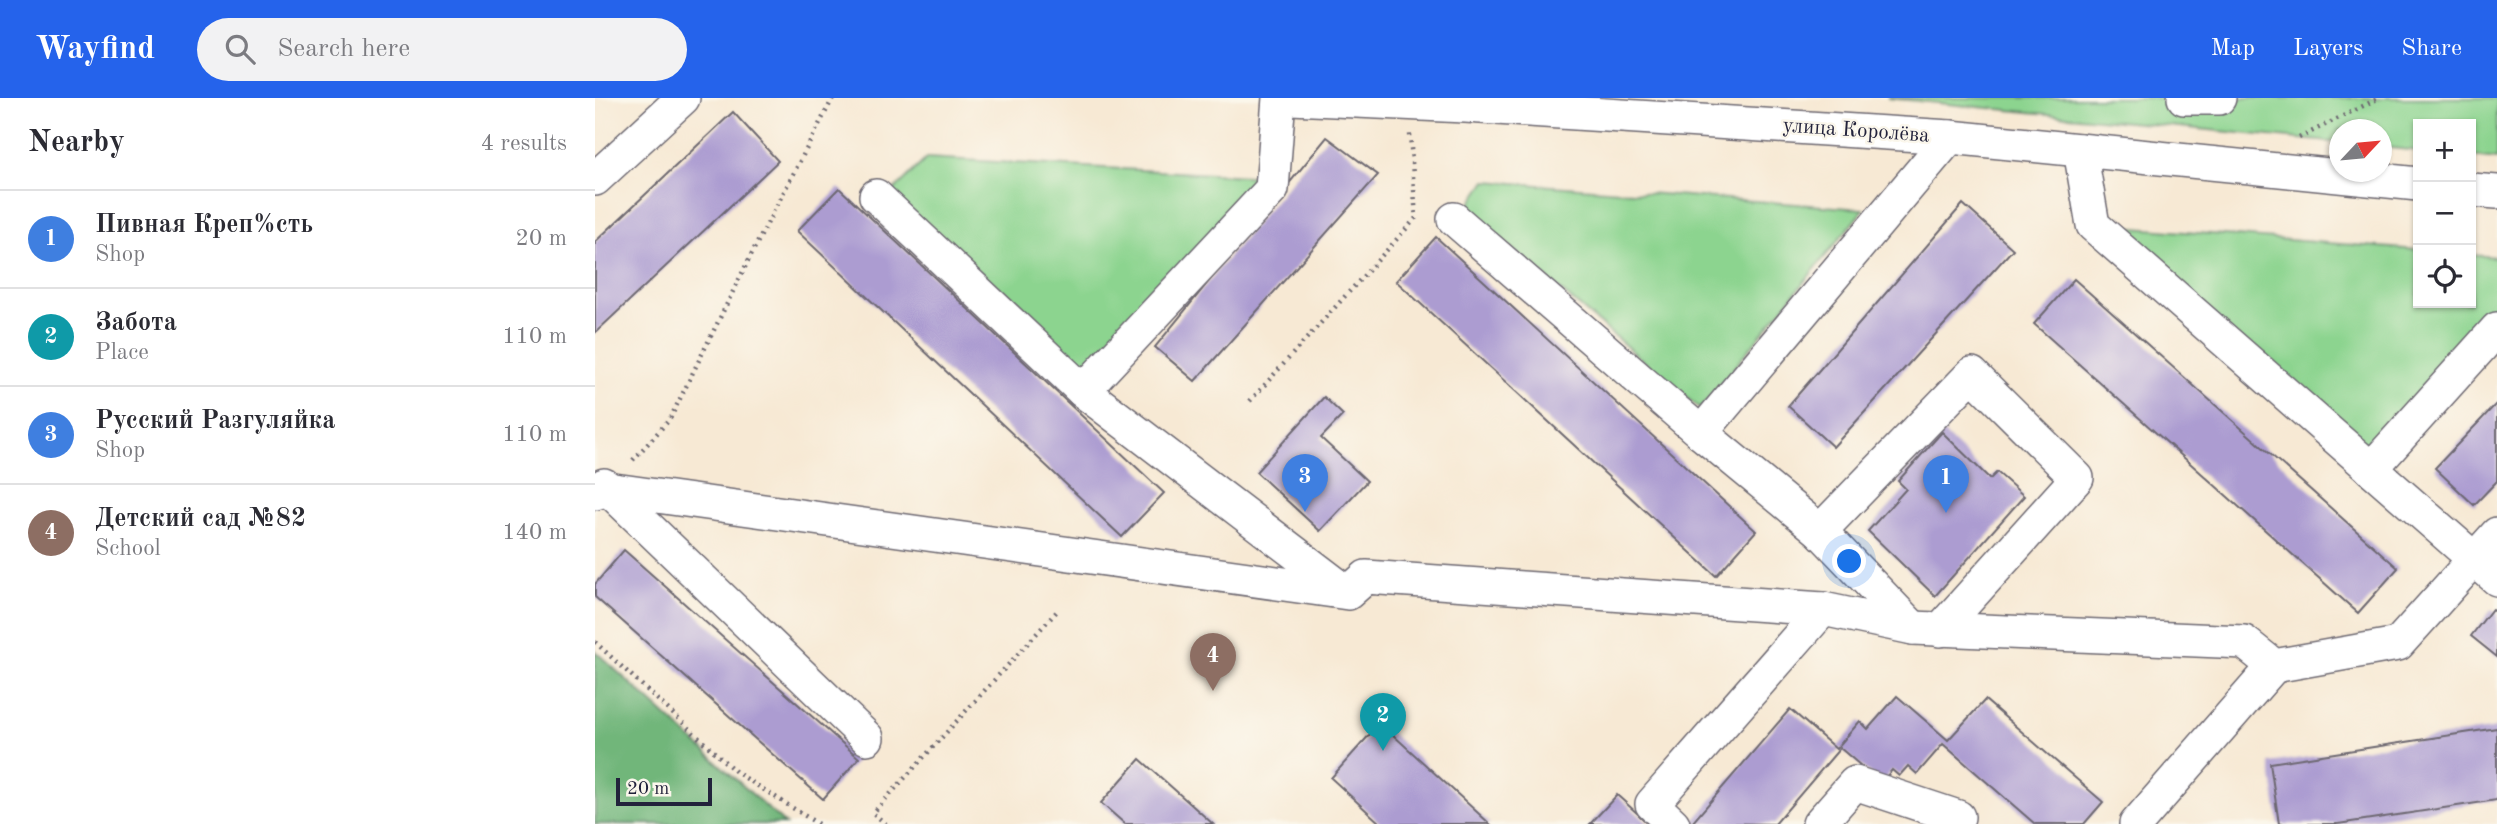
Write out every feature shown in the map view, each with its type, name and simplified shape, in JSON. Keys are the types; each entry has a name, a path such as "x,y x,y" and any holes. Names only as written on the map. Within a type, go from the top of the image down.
{"street":[{"path":"595,179 683,98"},
{"path":"1083,391 1272,189 1279,98"},
{"name":"улица Королёва","path":"1291,98 1950,138 2413,183"},
{"path":"2183,98 2219,98"},
{"path":"1701,433 1950,138"},
{"path":"2080,150 2093,225 2485,570"},
{"path":"2476,190 2497,192"},
{"path":"876,196 1083,391 1348,593"},
{"path":"1454,219 1701,433 1820,531 1926,629"},
{"path":"2371,469 2497,329"},
{"path":"1820,531 1972,374 2077,478 1926,629"},
{"path":"599,486 1348,593 1366,577 1823,609 1926,629 2244,642 2274,666"},
{"path":"599,486 867,738"},
{"path":"2136,824 2274,666 2398,644 2485,570 2497,534"},
{"path":"1673,824 1652,804 1823,609"},
{"path":"1819,824 1855,783 1958,822"}],"path":[{"path":"599,486 670,419 833,98"},
{"path":"2298,138 2379,98"},
{"path":"1250,401 1416,218 1407,103"},
{"path":"885,824 873,813 1058,610"},
{"path":"595,642 736,772 818,824"}],"green space":[{"path":"1887,98 2497,98 2497,159 2476,157 2476,119 2413,119 2413,150 2392,148 2392,119 2329,119 2329,142"},
{"path":"927,158 1264,177 1084,373 889,195"},
{"path":"1486,181 1864,209 1700,409 1466,210"},
{"path":"2121,227 2413,250 2413,308 2476,308 2476,255 2497,257 2497,314 2369,457 2118,234"},
{"path":"595,651 785,824 595,824"}],"building":[{"path":"733,112 778,161 595,333 595,242"},
{"path":"1327,137 1378,175 1195,381 1155,347"},
{"path":"839,188 1164,493 1122,537 797,231"},
{"path":"1963,204 2013,249 1833,447 1788,406"},
{"path":"1436,237 1756,531 1716,576 1396,281"},
{"path":"2074,279 2398,568 2358,613 2034,324"},
{"path":"1324,397 1343,415 1321,438 1367,481 1320,531 1256,472"},
{"path":"2497,403 2497,481 2474,505 2435,468"},
{"path":"1942,432 1990,479 1997,472 2024,496 1935,596 1868,531 1906,489 1898,481"},
{"path":"624,550 859,758 823,799 595,597 595,584"},
{"path":"2492,609 2497,613 2497,657 2471,636"},
{"path":"1897,696 1948,740 1985,700 2103,802 2084,824 2035,824 1943,744 1917,774 1908,766 1899,776 1892,770 1881,783 1840,748 1775,824 1692,823 1790,709 1836,749 1860,721 1868,729"},
{"path":"1380,723 1490,824 1381,824 1331,778"},
{"path":"2497,728 2497,800 2338,824 2279,824 2270,763"},
{"path":"1140,759 1213,824 1125,824 1101,803"},
{"path":"1617,795 1649,824 1590,824"}],"place":[{"name":"Русский Разгуляйка","path":"1305,512"},
{"name":"Пивная Креп%сть","path":"1946,513"},
{"name":"Детский сад №82","path":"1213,691"},
{"name":"Забота","path":"1383,751"}]}
